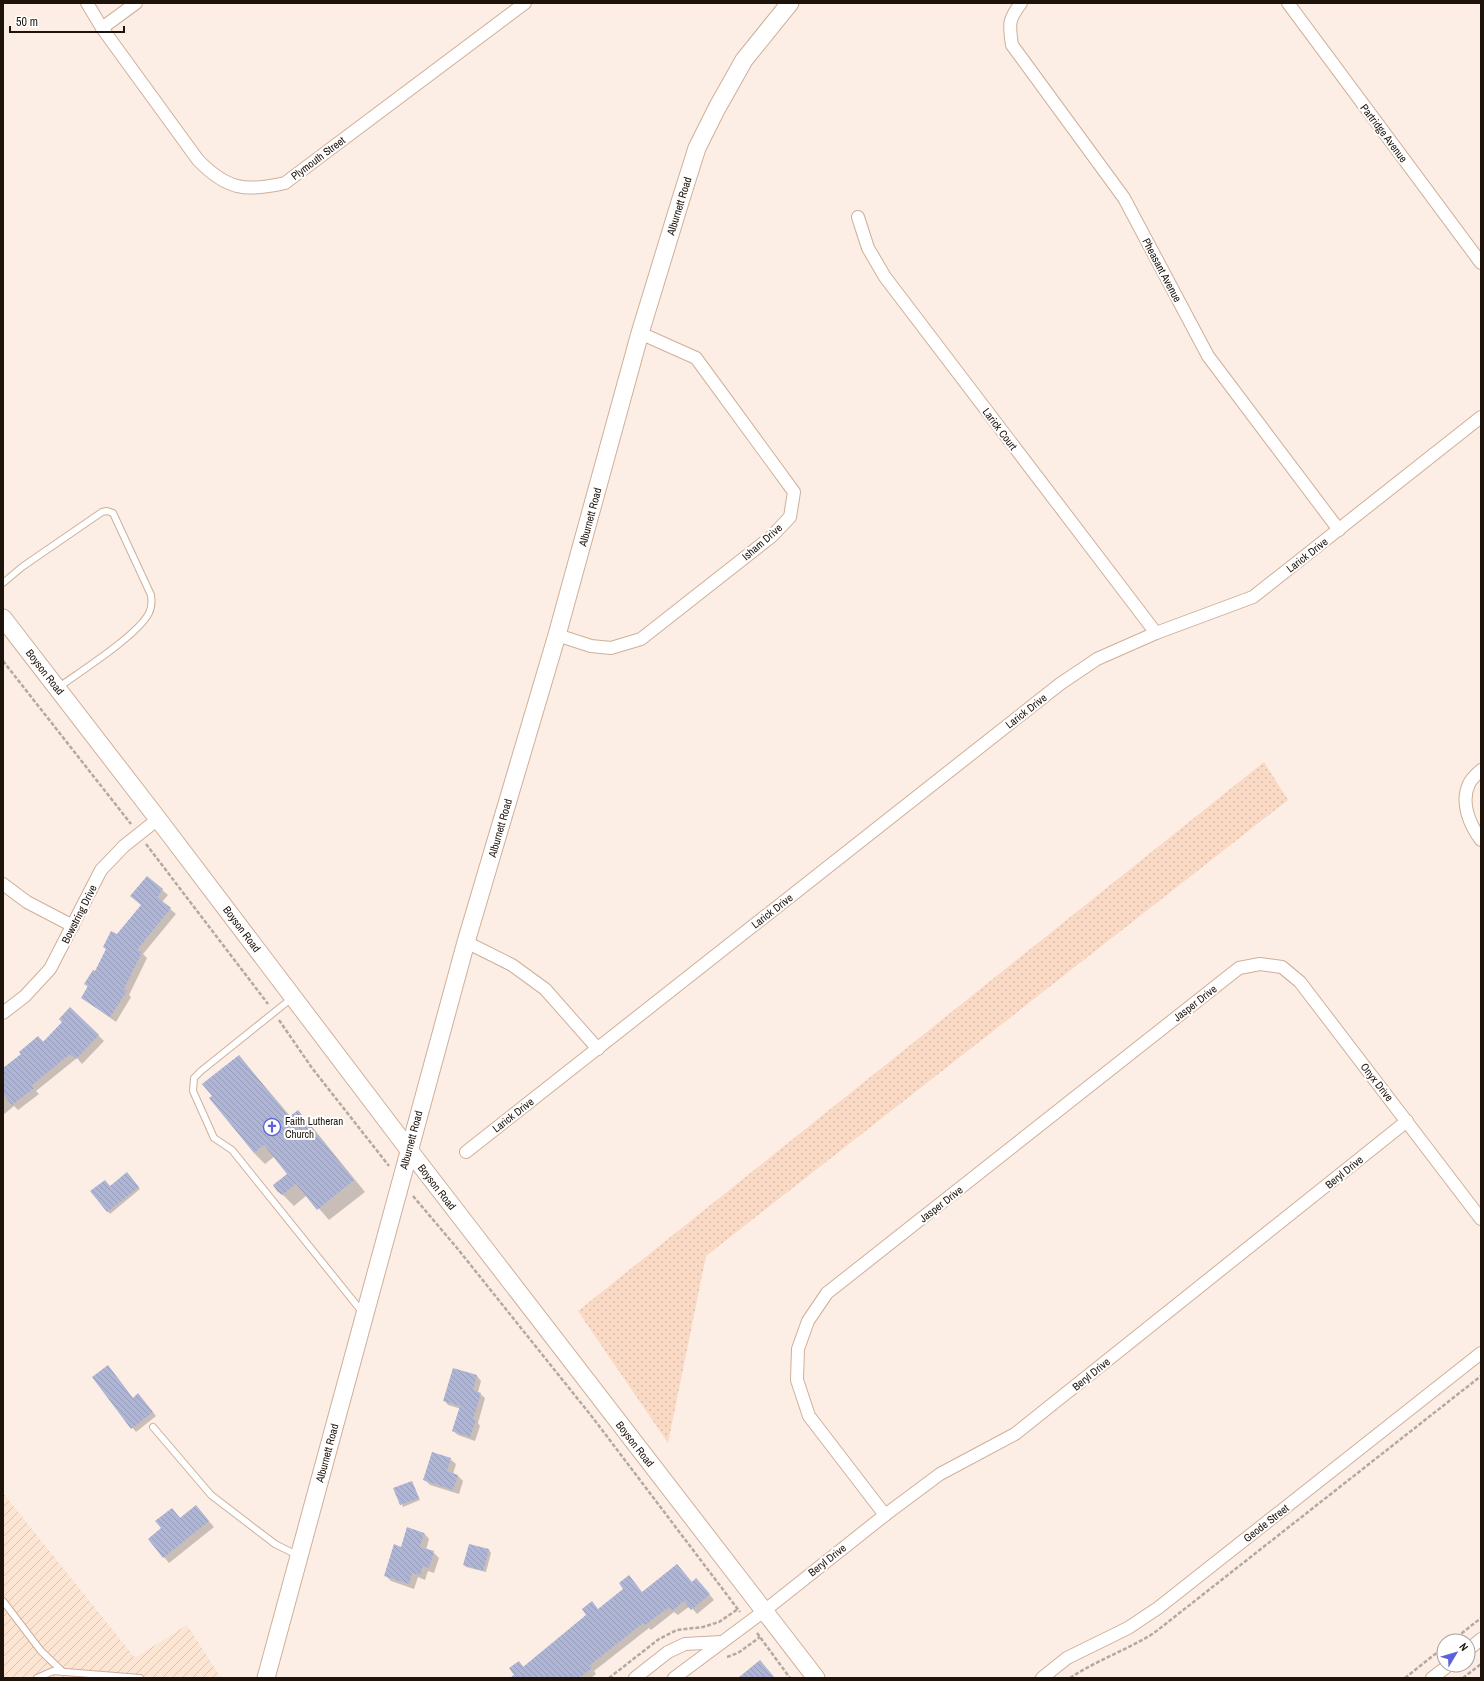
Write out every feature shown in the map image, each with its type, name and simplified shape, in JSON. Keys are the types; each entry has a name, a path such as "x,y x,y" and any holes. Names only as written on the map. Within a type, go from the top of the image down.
{"street":[{"name":"Plymouth Street","path":"87,3 102,28 198,160 212,175 235,186 261,188 285,183 525,3"},
{"path":"102,28 136,3"},
{"name":"Alburnett Road","path":"266,1678 466,942 557,635 640,333 697,148 717,108 744,60 790,3"},
{"name":"Pheasant Avenue","path":"1021,3 1014,12 1009,26 1012,44 1124,198 1208,356 1339,530"},
{"name":"Partridge Avenue","path":"1288,3 1481,263"},
{"name":"Larick Court","path":"858,217 868,248 885,277 1156,633"},
{"name":"Isham Drive","path":"557,635 591,646 611,648 641,639 772,536 790,517 794,492 696,358 640,333"},
{"name":"Larick Drive","path":"466,1152 1060,684 1097,659 1156,633 1253,597 1481,417"},
{"name":"Boyson Road","path":"3,618 158,819 409,1150 816,1678"},
{"path":"1481,770 1468,784 1465,807 1475,832 1481,840"},
{"name":"Bowstring Drive","path":"3,1013 25,996 50,969 101,870 124,846 158,819"},
{"path":"3,884 27,902 73,926"},
{"path":"466,942 512,965 545,989 598,1049"},
{"name":"Onyx Drive","path":"1260,964 1282,967 1300,982 1481,1219"},
{"name":"Jasper Drive","path":"885,1515 809,1416 797,1380 798,1349 808,1321 827,1293 1239,968 1260,964"},
{"name":"Beryl Drive","path":"674,1678 940,1474 1015,1434 1407,1121"},
{"name":"Geode Street","path":"1042,1678 1066,1658 1128,1628 1158,1608 1481,1354"},
{"path":"635,1678 668,1652 685,1644 722,1642"}],"lane":[{"path":"3,583 22,567 102,512 107,511 112,513 145,582 153,603 149,613 137,629 57,688"},
{"path":"293,997 201,1071 194,1078 193,1091 214,1138 232,1150 364,1314"},
{"path":"153,1427 211,1495 275,1544 299,1556"},
{"path":"3,1601 41,1651 63,1672"},
{"path":"37,1678 54,1671 140,1678"}],"path":[{"path":"3,661 133,826"},
{"path":"426,1213 457,1248 593,1418 742,1614"},
{"path":"1070,1678 1084,1669 1131,1647 1154,1633 1481,1376"},
{"path":"1462,1633 1481,1618"},
{"path":"756,1632 790,1678"},
{"path":"1405,1678 1436,1653"},
{"path":"1463,1678 1481,1664"}],"shaded area":[{"path":"1264,762 1288,800 706,1256 668,1443 578,1311"},
{"path":"3,1493 135,1658 187,1625 221,1678 3,1678"}],"building":[{"path":"147,876 163,889 157,897 171,908 137,950 142,952 124,989 127,991 110,1017 81,998 88,986 84,984 93,970 95,971 106,949 103,947 111,931 117,934 141,905 130,896"},
{"path":"70,1007 99,1035 76,1059 70,1054 32,1085 34,1088 12,1105 3,1094 3,1068 21,1054 19,1052 38,1036 43,1042 62,1022 59,1019"},
{"name":"Faith Lutheran Church","path":"239,1055 289,1117 298,1110 354,1180 317,1210 296,1184 282,1195 277,1191 273,1185 287,1174 264,1145 254,1153 209,1098 212,1096 202,1084"},
{"path":"127,1172 139,1187 107,1212 90,1191 105,1180 110,1186"},
{"path":"108,1365 133,1398 138,1393 153,1412 131,1429 92,1377"},
{"path":"453,1368 477,1375 473,1390 481,1393 473,1419 476,1420 470,1437 452,1431 460,1406 443,1401"},
{"path":"432,1452 451,1458 447,1471 458,1475 453,1490 423,1480"},
{"path":"412,1481 419,1498 400,1505 393,1488"},
{"path":"196,1505 209,1521 163,1558 148,1539 161,1528 155,1521 172,1508 180,1518"},
{"path":"407,1527 424,1533 420,1547 434,1551 429,1568 423,1566 420,1575 412,1573 409,1584 384,1576 394,1544 401,1547"},
{"path":"469,1544 489,1549 483,1571 463,1565"},
{"path":"677,1564 692,1582 696,1578 710,1594 691,1610 684,1601 672,1611 669,1607 645,1625 643,1623 590,1665 592,1668 579,1678 510,1678 514,1675 509,1668 519,1661 523,1667 586,1615 582,1609 592,1601 598,1609 623,1589 619,1583 629,1575 642,1592"},
{"path":"760,1660 775,1678 738,1678"}],"place":[{"name":"Faith Lutheran Church","path":"272,1127"}]}
